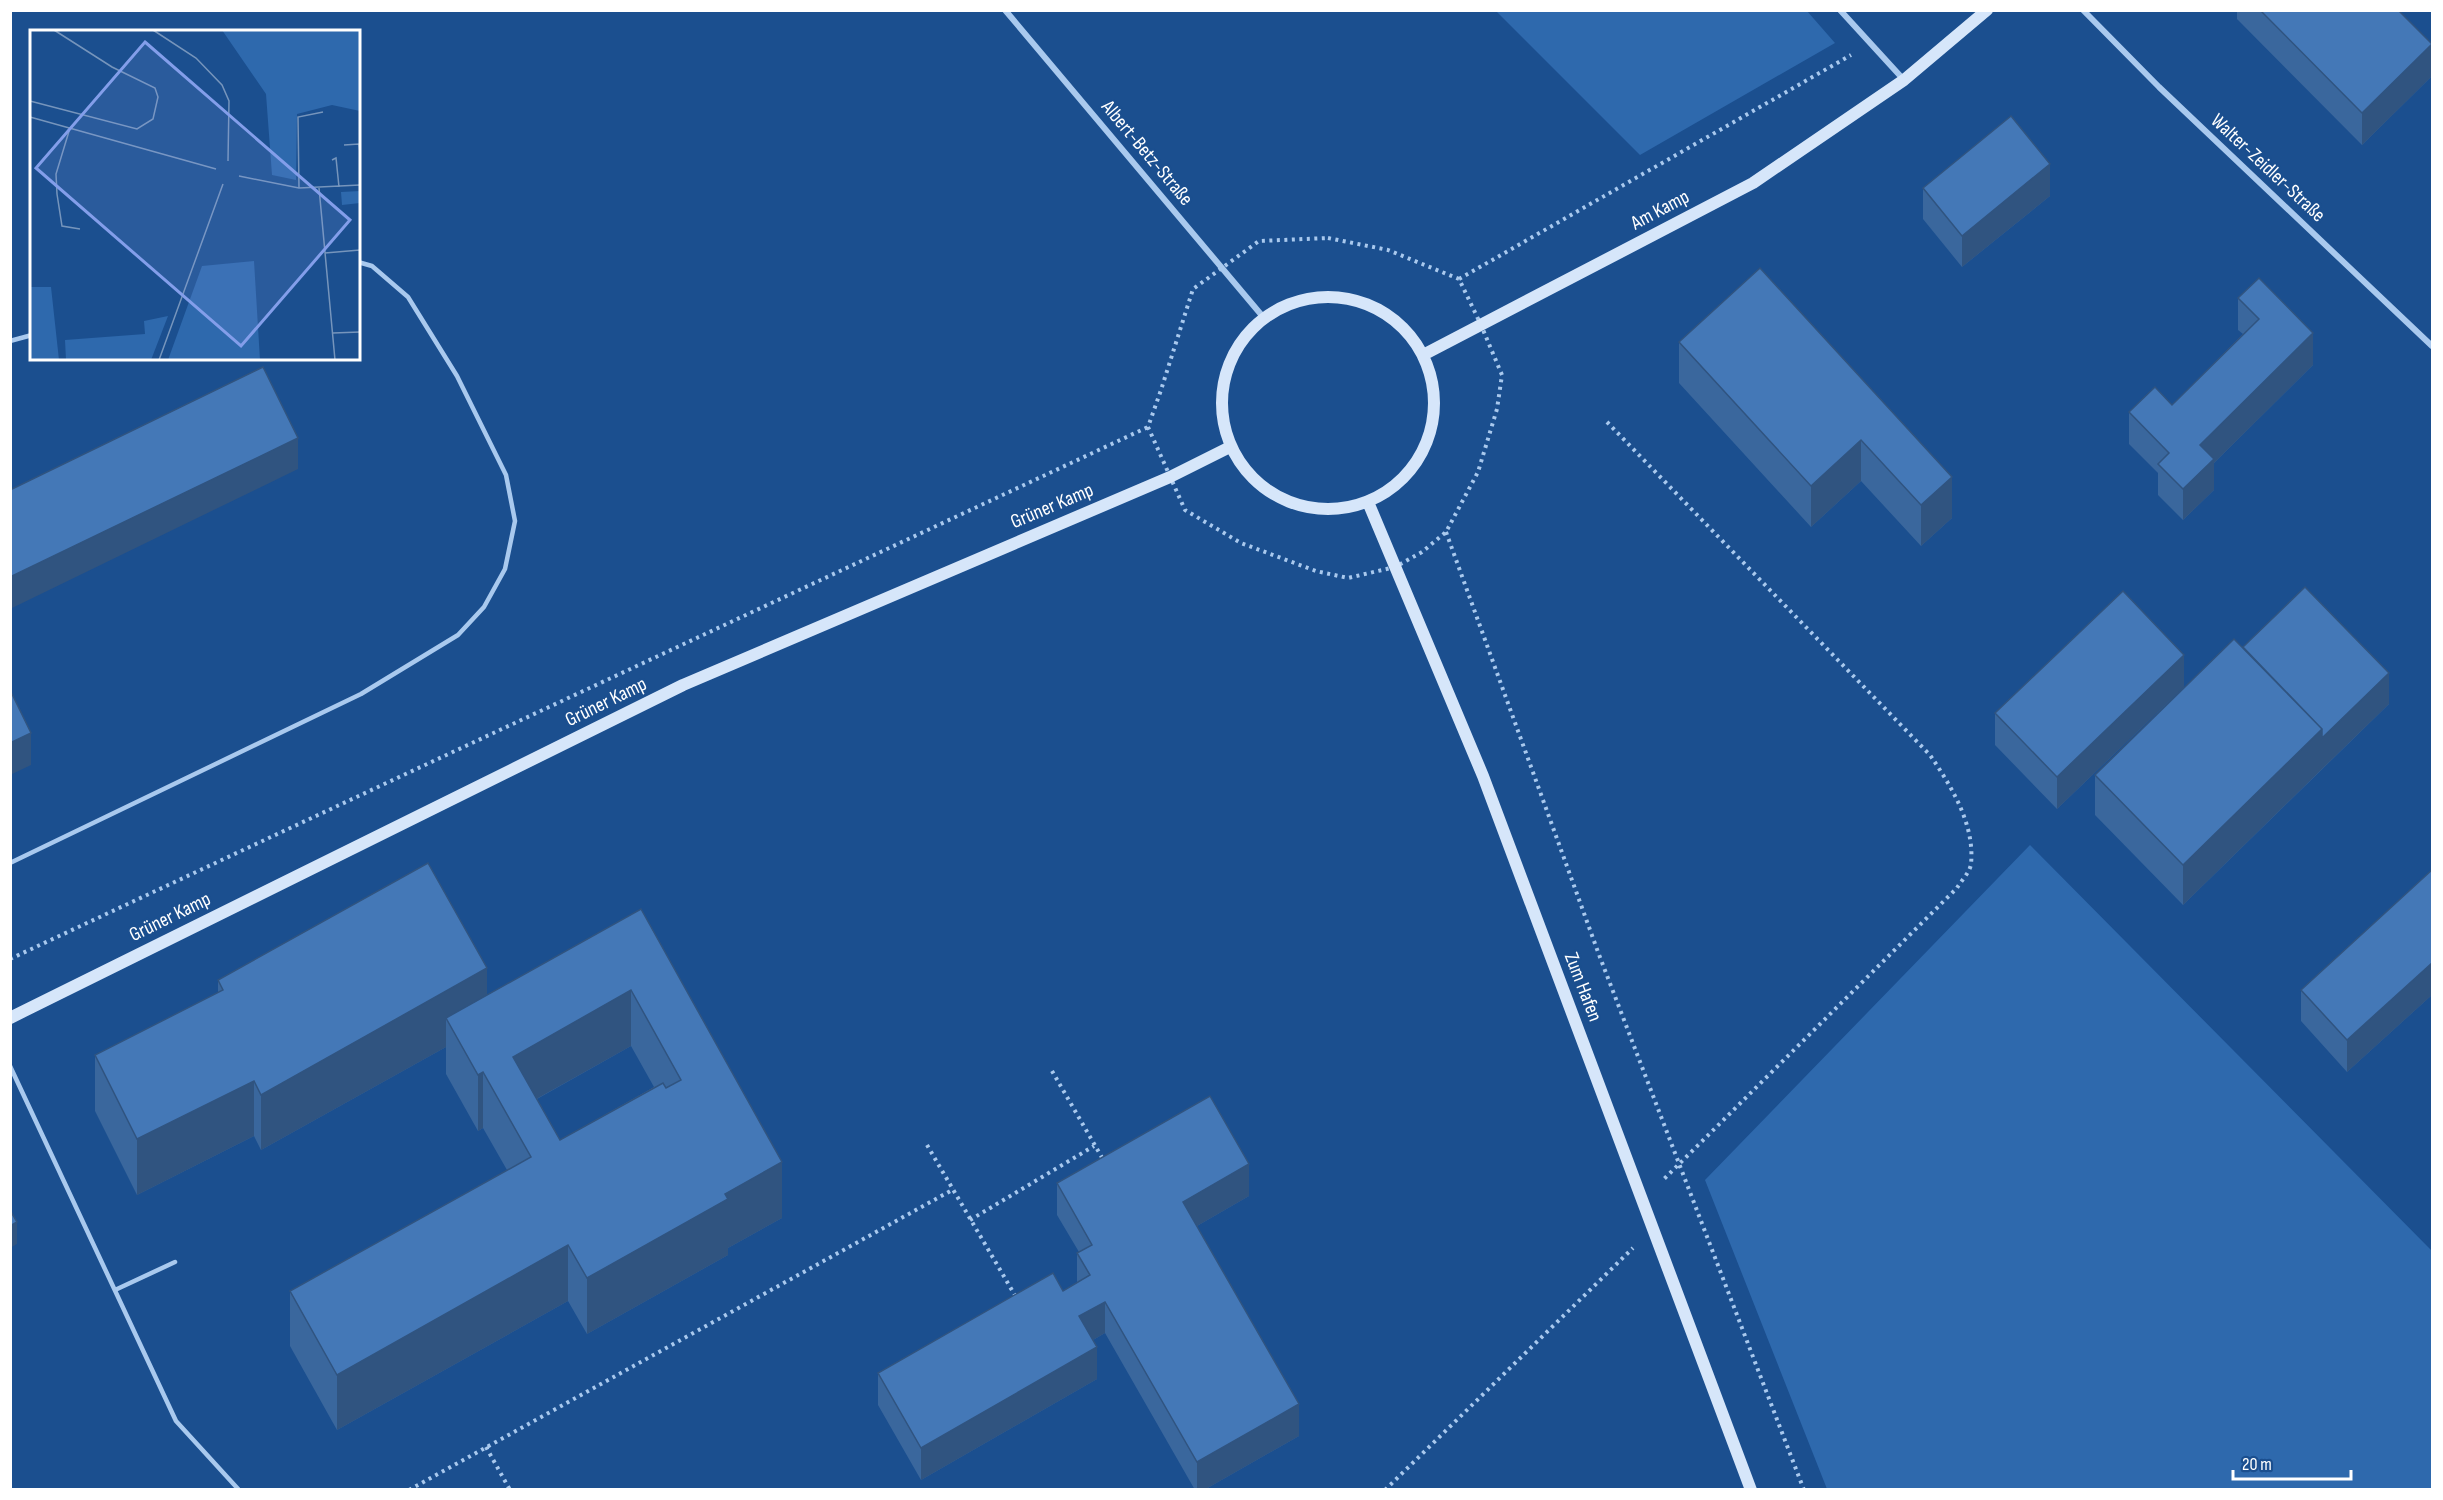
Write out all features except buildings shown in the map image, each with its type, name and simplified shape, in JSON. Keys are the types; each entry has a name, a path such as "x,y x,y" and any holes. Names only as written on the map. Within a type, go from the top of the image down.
{"main road":[{"name":"Am Kamp","path":"1423,355 1753,183 1904,80 1987,10"},
{"path":"1337,297 1372,306 1401,326 1423,355 1434,391 1432,425 1419,457 1397,484 1368,502 1337,510 1305,507 1268,492 1248,474 1230,447 1221,406 1227,369 1242,340 1263,318 1302,300 1337,297"},
{"name":"Grüner Kamp","path":"10,1018 683,685 1170,477 1230,447"},
{"name":"Zum Hafen","path":"1368,502 1483,776 1750,1490"}],"street":[{"name":"Albert-Betz-Straße","path":"1005,10 1223,267 1263,318"},
{"path":"1840,10 1904,80"},
{"name":"Walter-Zeidler-Straße","path":"2083,10 2159,87 2433,346"}],"lane":[{"path":"10,863 361,694 458,635 484,607 505,569 515,521 506,475 457,376 408,297 372,266 360,263"},
{"path":"10,341 30,336"},
{"path":"10,1066 176,1421 239,1490"},
{"path":"115,1290 175,1262"}],"path":[{"path":"1459,279 1870,44"},
{"path":"1328,238 1388,250 1459,279 1502,375 1497,410 1478,472 1446,532 1422,552 1395,567 1348,578 1316,571 1241,543 1185,510 1148,427 1193,289 1259,241 1328,238"},
{"path":"1607,422 1930,755 1954,790 1969,833 1971,866 1957,888 1681,1164 1642,1199"},
{"path":"10,959 1148,427"},
{"path":"1446,532 1598,952 1804,1490"},
{"path":"1052,1071 1106,1163"},
{"path":"927,1145 1017,1298"},
{"path":"970,1220 1094,1146"},
{"path":"409,1490 954,1189"},
{"path":"1385,1490 1653,1229"},
{"path":"486,1446 510,1490"}],"shaded area":[{"path":"1496,11 1807,11 1835,43 1640,155"},
{"path":"2030,845 2432,1251 2432,1489 1827,1489 1705,1180"}]}
